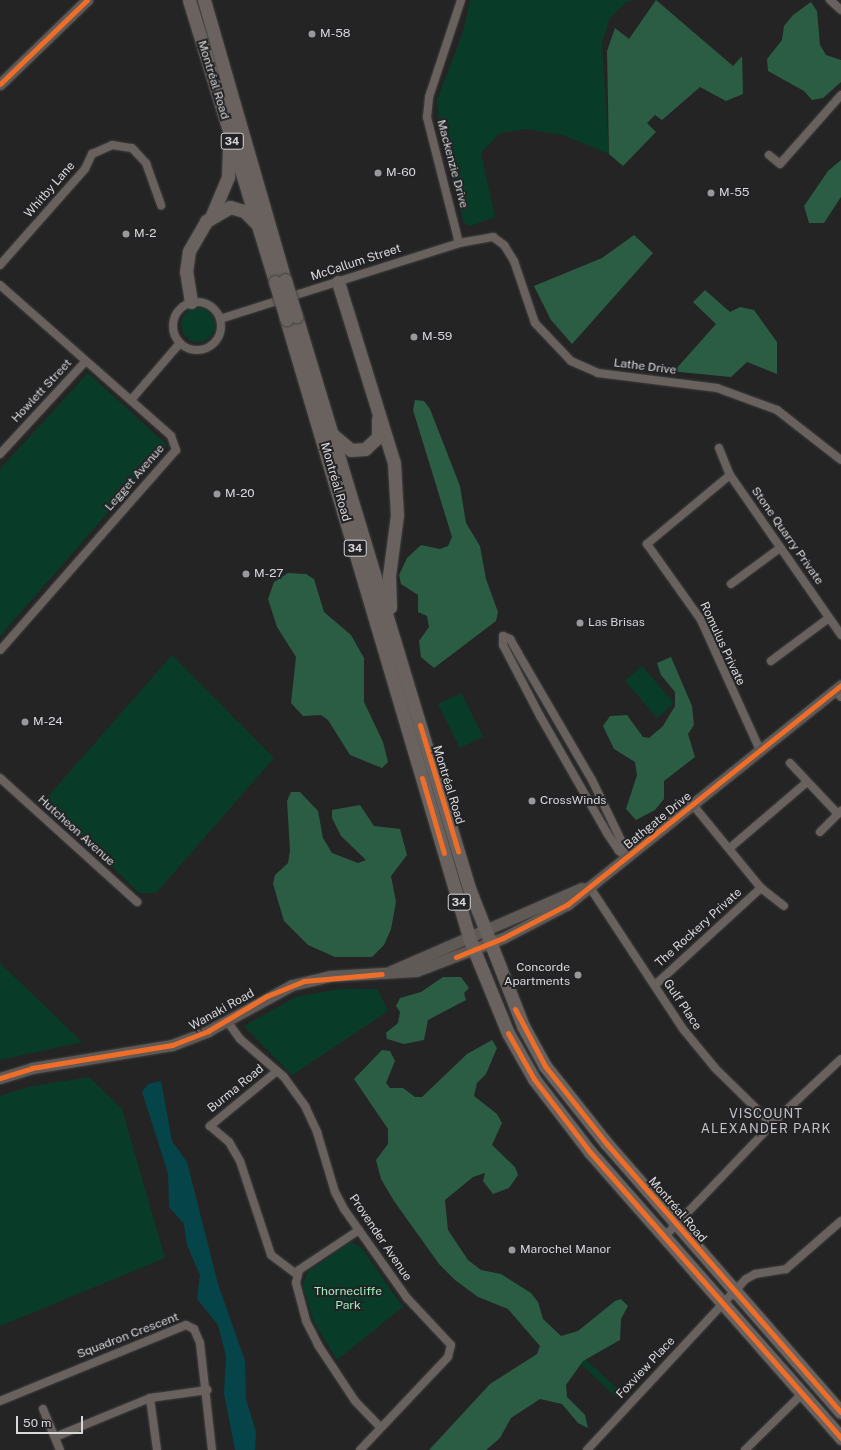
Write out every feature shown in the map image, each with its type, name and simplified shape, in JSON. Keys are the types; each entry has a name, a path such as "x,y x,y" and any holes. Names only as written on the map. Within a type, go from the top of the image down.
{"main road":[{"name":"Montréal Road","path":"189,0 258,224 280,281"},
{"name":"Montréal Road","path":"204,0 280,281 471,945 508,1033 540,1087 665,1236 841,1438"},
{"path":"191,302 186,272 189,251 198,232 212,215 228,177 227,124"},
{"path":"212,215 235,207 258,224"},
{"path":"338,282 377,412 389,445 396,482 397,515 388,584 391,629"},
{"name":"Montréal Road","path":"291,318 330,432 486,939 523,1026 554,1077 606,1144 678,1225 734,1292 841,1412"},
{"path":"330,432 346,448 355,452 365,449 378,437 377,412"},
{"path":"540,1087 554,1077"}],"street":[{"path":"0,84 88,0"},
{"path":"79,9 91,0"},
{"name":"Mackenzie Drive","path":"459,243 427,117 429,97 461,0"},
{"path":"830,0 841,10"},
{"path":"769,155 780,164 841,95"},
{"name":"Whitby Lane","path":"0,265 85,169 92,154 112,145 132,148 146,163 161,204"},
{"name":"McCallum Street","path":"220,320 459,243 487,237 500,241"},
{"name":"Lathe Drive","path":"500,241 514,261 535,322 571,361 598,373 717,388 769,407 794,420 841,460"},
{"name":"Legget Avenue","path":"0,285 85,362 171,436 176,450 0,650"},
{"path":"191,302 207,304 220,320 218,338 209,347 195,350 180,343 174,333 173,322 178,309 191,302"},
{"path":"131,400 180,343"},
{"name":"Howlett Street","path":"0,454 85,362"},
{"name":"Stone Quarry Private","path":"719,448 730,476 841,635"},
{"name":"Romulus Private","path":"730,476 647,544 701,620 760,750"},
{"path":"731,584 780,548"},
{"path":"771,661 829,618"},
{"path":"503,636 510,639 592,780 629,857 619,851 607,833 540,716 503,645 503,636"},
{"name":"Bathgate Drive","path":"471,945 486,939 589,886 629,857 760,750 839,691"},
{"path":"790,763 807,782 840,812 820,832"},
{"name":"Hutcheon Avenue","path":"0,778 137,902"},
{"path":"731,847 807,782"},
{"name":"The Rockery Private","path":"693,805 731,847 761,888 784,906"},
{"name":"Gulf Place","path":"589,886 683,1029 714,1068 772,1124"},
{"name":"The Rockery Private","path":"655,986 761,888"},
{"name":"Wanaki Road","path":"0,1078 32,1068 158,1049 191,1039 227,1021 267,996 304,981 382,974 471,945"},
{"name":"Provender Avenue","path":"227,1021 240,1039 277,1071 312,1117 334,1192 407,1298 451,1345 448,1357 380,1427 360,1450"},
{"path":"665,1236 678,1225 772,1124 841,1059"},
{"name":"Burma Road","path":"277,1071 210,1126 229,1142 240,1161 271,1255 296,1274"},
{"name":"Foxview Place","path":"587,1450 734,1292 755,1274 786,1269 841,1221"},
{"path":"359,1230 296,1274 302,1308 318,1345 355,1401 380,1427"},
{"name":"Squadron Crescent","path":"0,1401 186,1325 198,1335 207,1390 212,1450"},
{"path":"55,1437 150,1398 207,1390"},
{"path":"745,1450 802,1394"},
{"path":"150,1398 157,1450"},
{"path":"43,1409 60,1450"}],"green space":[{"path":"470,0 635,0 626,2 610,18 602,43 609,154 563,135 526,129 500,133 481,153 495,217 470,226 464,223 441,140 437,100 463,32"},
{"path":"656,0 733,66 742,56 743,94 726,101 700,87 662,120 655,115 647,123 656,132 623,166 609,154 607,51 615,28 629,39"},
{"path":"811,2 817,11 820,45 826,55 841,60 841,82 823,98 812,100 804,91 768,71 767,59 782,40 784,26 793,15"},
{"path":"841,160 841,197 824,223 809,223 804,206 828,171"},
{"path":"634,235 653,253 572,344 551,320 534,286 602,258"},
{"path":"705,290 730,312 740,307 754,310 777,342 777,374 747,362 731,377 659,370 665,366 676,369 716,324 693,302"},
{"path":"201,308 210,313 214,318 214,332 210,337 205,341 195,342 191,341 182,332 181,322 182,318 191,309"},
{"path":"88,373 167,445 0,636 0,469"},
{"path":"415,400 424,401 430,409 460,486 466,523 480,546 486,579 498,612 496,621 434,668 421,657 419,641 429,627 427,616 418,612 418,595 401,584 399,575 407,558 421,545 440,549 448,546 452,537 413,410"},
{"path":"288,573 306,574 314,579 324,612 351,635 364,658 364,702 383,742 388,762 382,768 350,755 328,720 321,715 303,716 291,703 296,657 277,627 268,599 274,582"},
{"path":"172,655 274,758 156,893 139,893 44,801"},
{"path":"671,657 692,706 694,725 688,734 695,757 664,781 664,799 655,810 636,820 626,809 637,775 635,762 614,749 603,726 610,716 627,715 643,737 649,738 663,726 675,706 675,692 661,675 657,663"},
{"path":"642,666 674,703 657,718 625,681"},
{"path":"461,693 483,737 460,748 438,704"},
{"path":"291,792 300,792 318,811 323,838 332,853 358,863 366,860 341,836 332,818 332,810 360,805 374,826 400,829 407,855 391,876 396,902 391,929 384,945 372,957 335,957 308,945 284,921 273,884 275,875 288,863 290,851 287,801"},
{"path":"0,963 82,1042 0,1060"},
{"path":"443,977 461,977 469,988 464,993 466,1000 428,1020 424,1040 404,1044 387,1039 386,1033 398,1023 400,1012 396,1006 400,998 421,992"},
{"path":"339,989 377,989 388,1011 292,1075 244,1026 296,997"},
{"path":"492,1040 497,1048 486,1074 477,1083 474,1096 497,1114 502,1123 492,1145 515,1167 518,1175 509,1188 493,1194 483,1181 485,1173 473,1177 445,1200 448,1230 468,1260 481,1270 501,1274 531,1293 538,1302 543,1319 561,1336 578,1331 615,1301 621,1299 628,1306 621,1319 620,1340 583,1361 566,1385 567,1397 585,1415 588,1428 578,1423 562,1404 540,1399 511,1418 500,1438 486,1450 429,1450 490,1384 537,1354 540,1346 508,1309 478,1297 455,1280 439,1264 394,1201 381,1179 376,1160 388,1144 388,1129 354,1079 382,1050 390,1051 395,1061 386,1083 390,1088 403,1088 415,1097 422,1097 467,1054"},
{"path":"89,1077 122,1109 165,1258 0,1326 0,1096 28,1087"},
{"name":"Thornecliffe Park","path":"351,1242 361,1247 403,1307 337,1360 314,1322 303,1286 307,1272"},
{"path":"575,1350 621,1392 616,1397 580,1363"}],"water":[{"path":"161,1081 172,1141 187,1162 218,1284 245,1361 246,1399 256,1432 255,1450 235,1450 224,1393 226,1356 218,1325 197,1299 200,1275 187,1245 184,1224 169,1207 168,1173 142,1092 148,1084"}],"cycle path":[{"path":"0,84 87,0"},
{"path":"456,957 503,938 568,904 841,685"},
{"path":"420,725 458,851"},
{"path":"422,778 444,853"},
{"path":"0,1078 32,1068 172,1045 208,1031 267,996 304,981 382,974"},
{"path":"515,1009 545,1066 606,1143 841,1412"},
{"path":"508,1033 534,1079 590,1152 841,1438"}],"place":[{"name":"M-58","path":"312,34"},
{"name":"M-60","path":"378,173"},
{"name":"M-55","path":"711,193"},
{"name":"M-2","path":"126,234"},
{"name":"M-59","path":"414,337"},
{"name":"M-20","path":"217,494"},
{"name":"M-27","path":"246,574"},
{"name":"Las Brisas","path":"580,623"},
{"name":"M-24","path":"25,722"},
{"name":"CrossWinds","path":"532,801"},
{"name":"Concorde Apartments","path":"578,975"},
{"name":"Marochel Manor","path":"512,1250"}],"district":[{"name":"VISCOUNT ALEXANDER PARK","path":"766,1122"}]}
